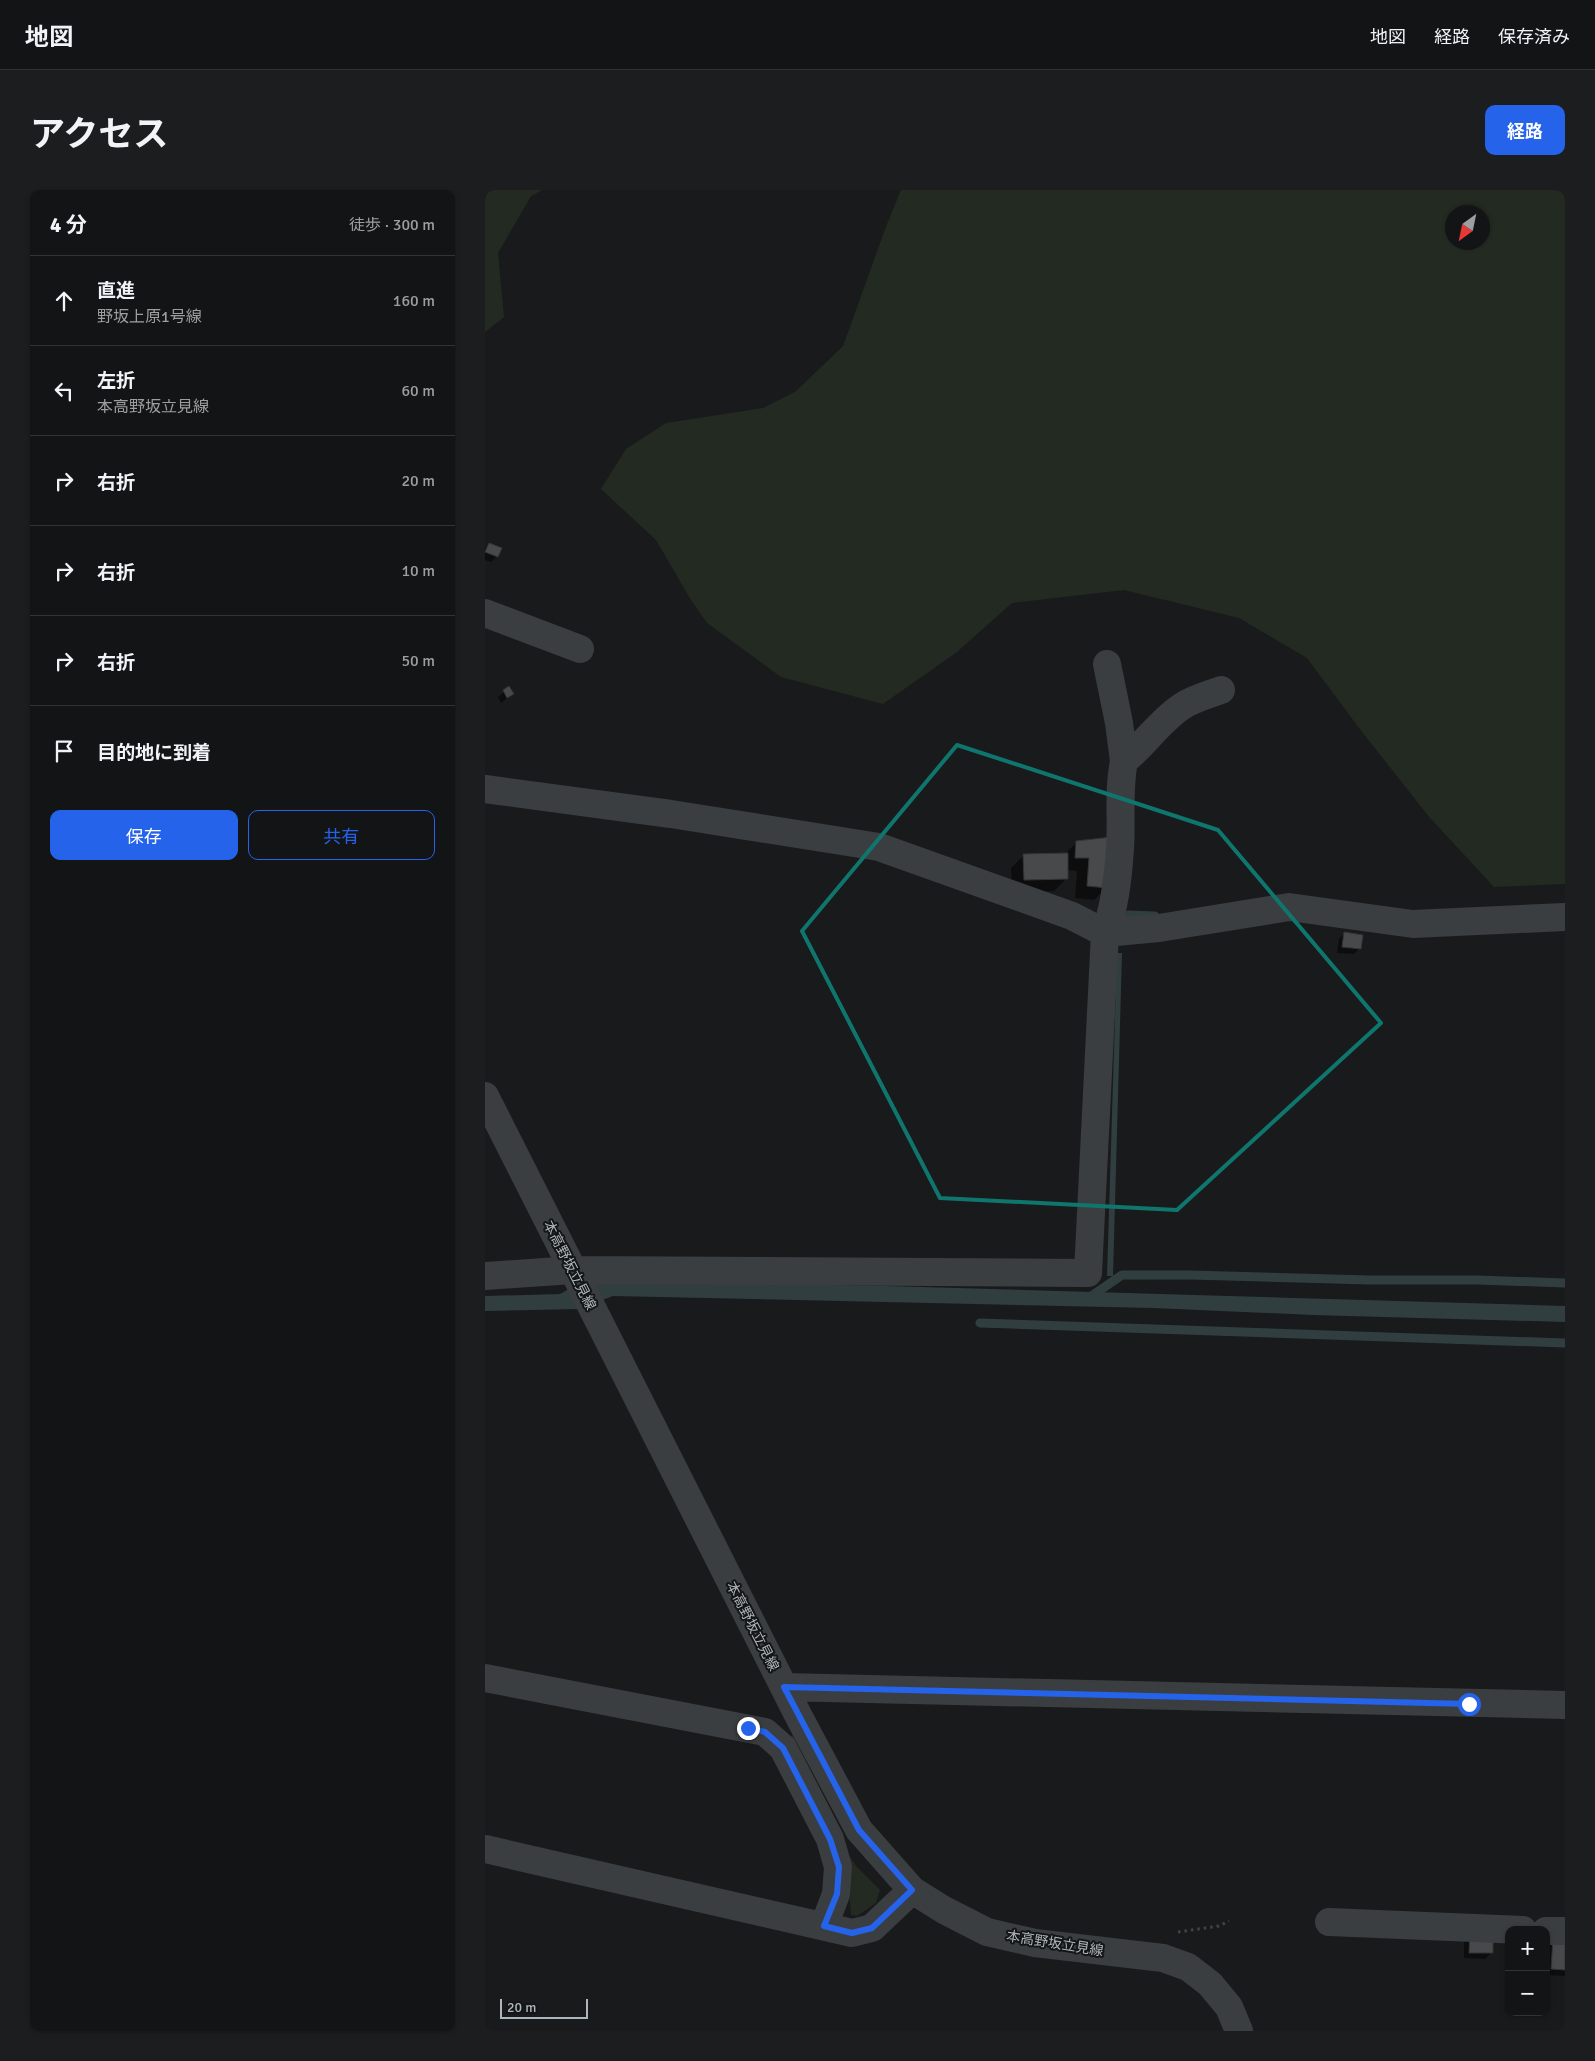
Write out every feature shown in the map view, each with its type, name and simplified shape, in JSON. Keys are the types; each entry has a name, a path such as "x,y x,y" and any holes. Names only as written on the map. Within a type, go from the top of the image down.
{"street":[{"path":"485,613 580,649"},
{"path":"485,1276 573,1270 1088,1273 1105,932 1112,915 1120,849 1120,782 1124,761 1119,723 1107,664"},
{"path":"1124,761 1136,752 1158,726 1182,706 1221,690"},
{"path":"485,789 671,814 879,847 1071,916 1105,932 1159,928 1289,907 1413,924 1565,917"},
{"name":"本高野坂立見線","path":"485,1096 784,1687 859,1830 912,1890 944,1910 987,1932 1035,1943 1163,1958 1188,1967 1210,1984 1229,2007 1239,2031"},
{"path":"485,1678 765,1732 783,1748 830,1839 839,1867 837,1894 824,1926"},
{"path":"784,1687 1565,1705"},
{"path":"485,1849 852,1933 872,1928 912,1890"},
{"path":"1329,1922 1505,1929"},
{"path":"1550,1931 1565,1931"}],"highlighted area":[{"path":"957,745 1218,830 1381,1023 1177,1210 940,1198 802,931"}],"shaded area":[{"path":"485,190 542,190 531,196 498,253 504,317 485,332"},
{"path":"901,190 1565,190 1565,884 1494,887 1430,818 1307,658 1239,618 1124,590 1012,603 957,652 883,704 781,677 707,623 691,600 656,540 601,489 626,449 666,423 763,408 795,392 843,346"},
{"path":"1117,953 1122,953 1113,1276 1107,1276"},
{"path":"599,1281 888,1286 1565,1306 1565,1322 1313,1315 1153,1308 613,1296 579,1309 485,1311 485,1296 560,1294 567,1290"},
{"path":"793,1735 832,1812 848,1854 856,1866 880,1890 876,1903 857,1916 851,1915 849,1890 788,1738"}],"building":[{"path":"489,543 502,548 498,557 485,552"},
{"path":"509,686 514,694 507,698 503,690"},
{"path":"1112,837 1108,888 1087,886 1089,858 1075,858 1076,841"},
{"path":"1068,853 1068,879 1024,880 1023,854"},
{"path":"1344,932 1363,935 1361,949 1342,947"},
{"path":"1470,1934 1493,1935 1493,1953 1469,1953"},
{"path":"1553,1937 1565,1938 1565,1970 1551,1969"}],"waterway":[{"path":"1128,915 1155,916"},
{"path":"1090,1297 1122,1275 1565,1283"},
{"path":"980,1323 1565,1343"}],"route":[{"path":"748,1728 765,1732 783,1748 830,1839 839,1867 837,1894 824,1926 852,1933 872,1928 912,1890 859,1830 784,1687 1469,1704"}]}
